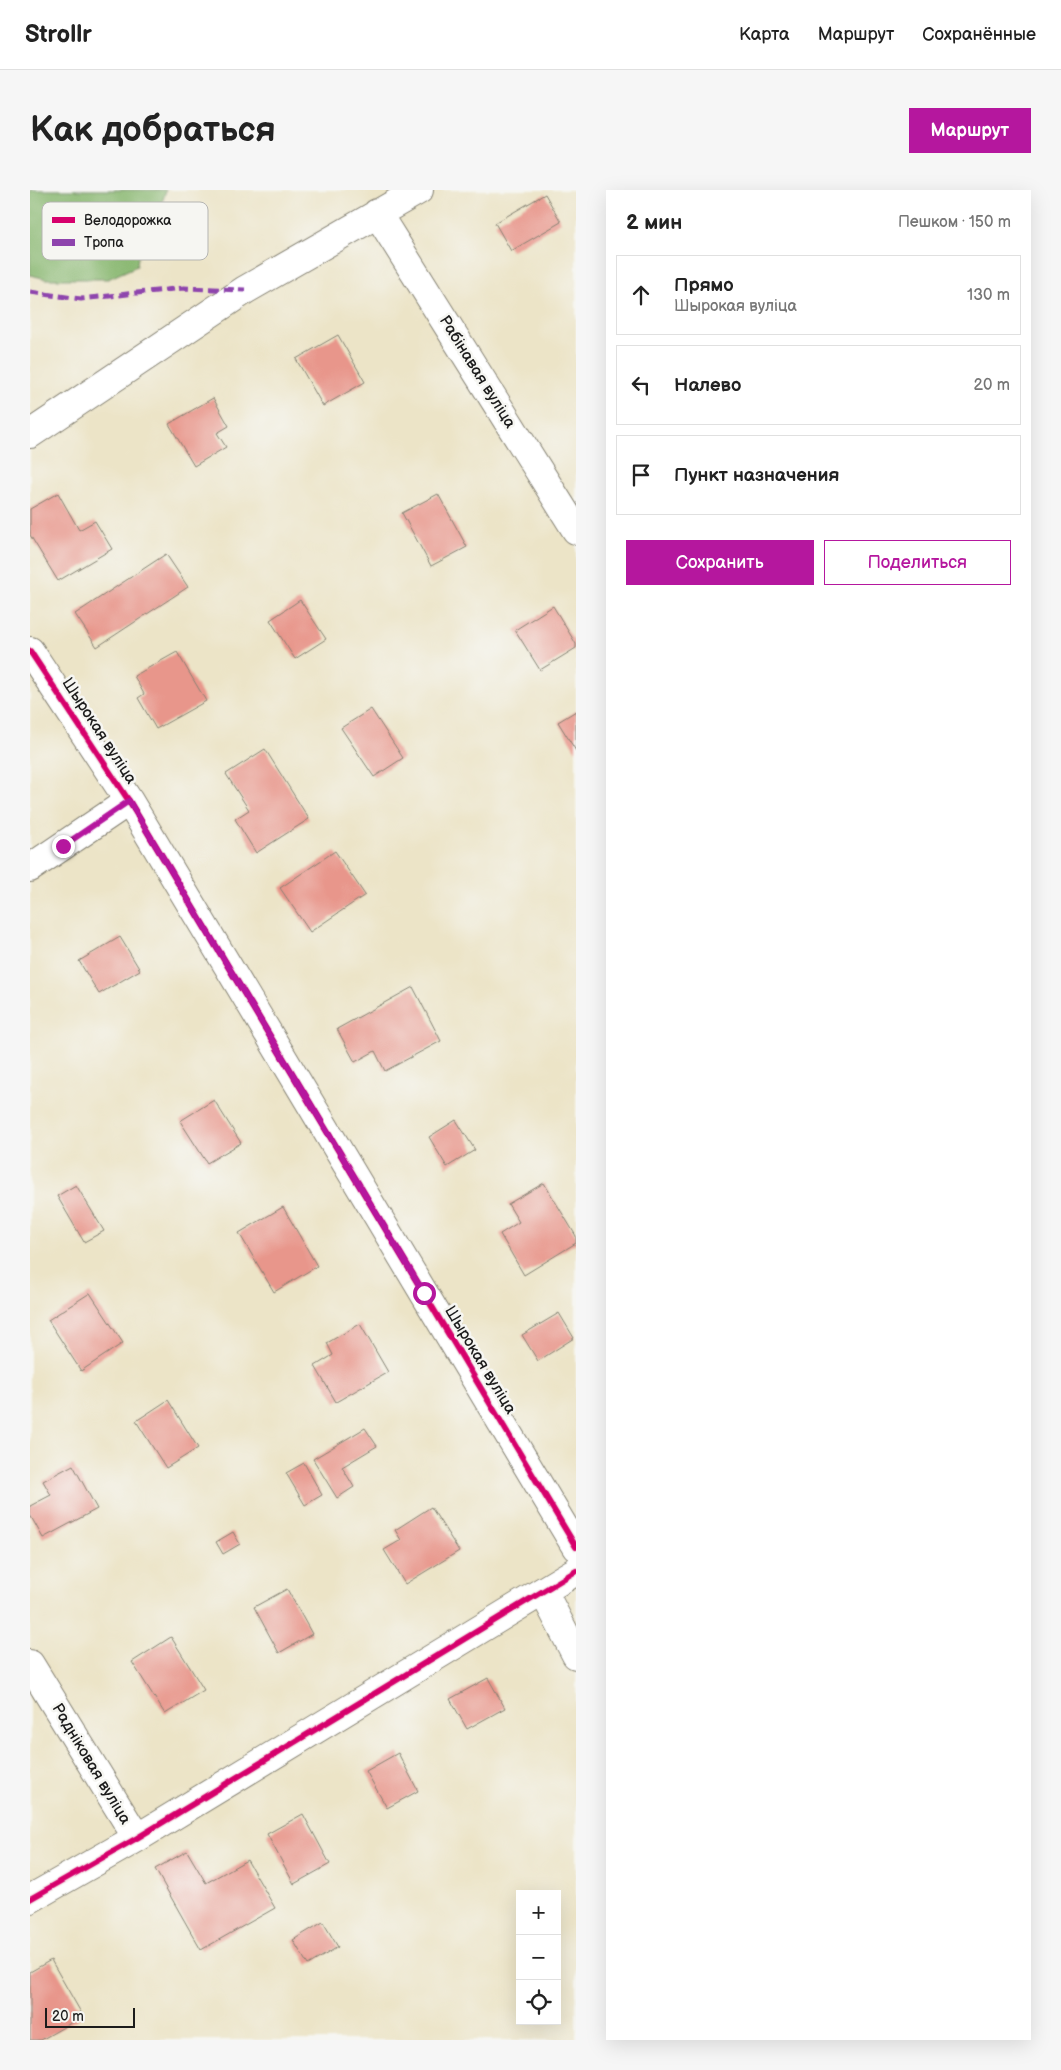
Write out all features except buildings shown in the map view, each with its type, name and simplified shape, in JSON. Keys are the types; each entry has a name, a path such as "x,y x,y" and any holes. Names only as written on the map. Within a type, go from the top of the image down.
{"street":[{"path":"30,434 244,290 418,190"},
{"name":"Рабінавая вуліца","path":"378,213 576,530"},
{"name":"Шырокая вуліца","path":"30,650 129,801 576,1548"},
{"path":"30,868 129,801"},
{"path":"30,1899 137,1838 576,1571"},
{"path":"542,1591 576,1655"},
{"name":"Радніковая вуліца","path":"30,1664 137,1838"}],"green space":[{"path":"30,190 166,190 161,202 42,202 42,260 138,260 137,266 108,279 47,279 30,275"}],"marked path":[{"path":"30,292 81,299 184,288 245,290"}],"cycle path":[{"path":"30,651 129,801 576,1547"},
{"path":"30,1899 137,1838 576,1571"}],"route":[{"path":"63,846 129,801 424,1293"}]}
